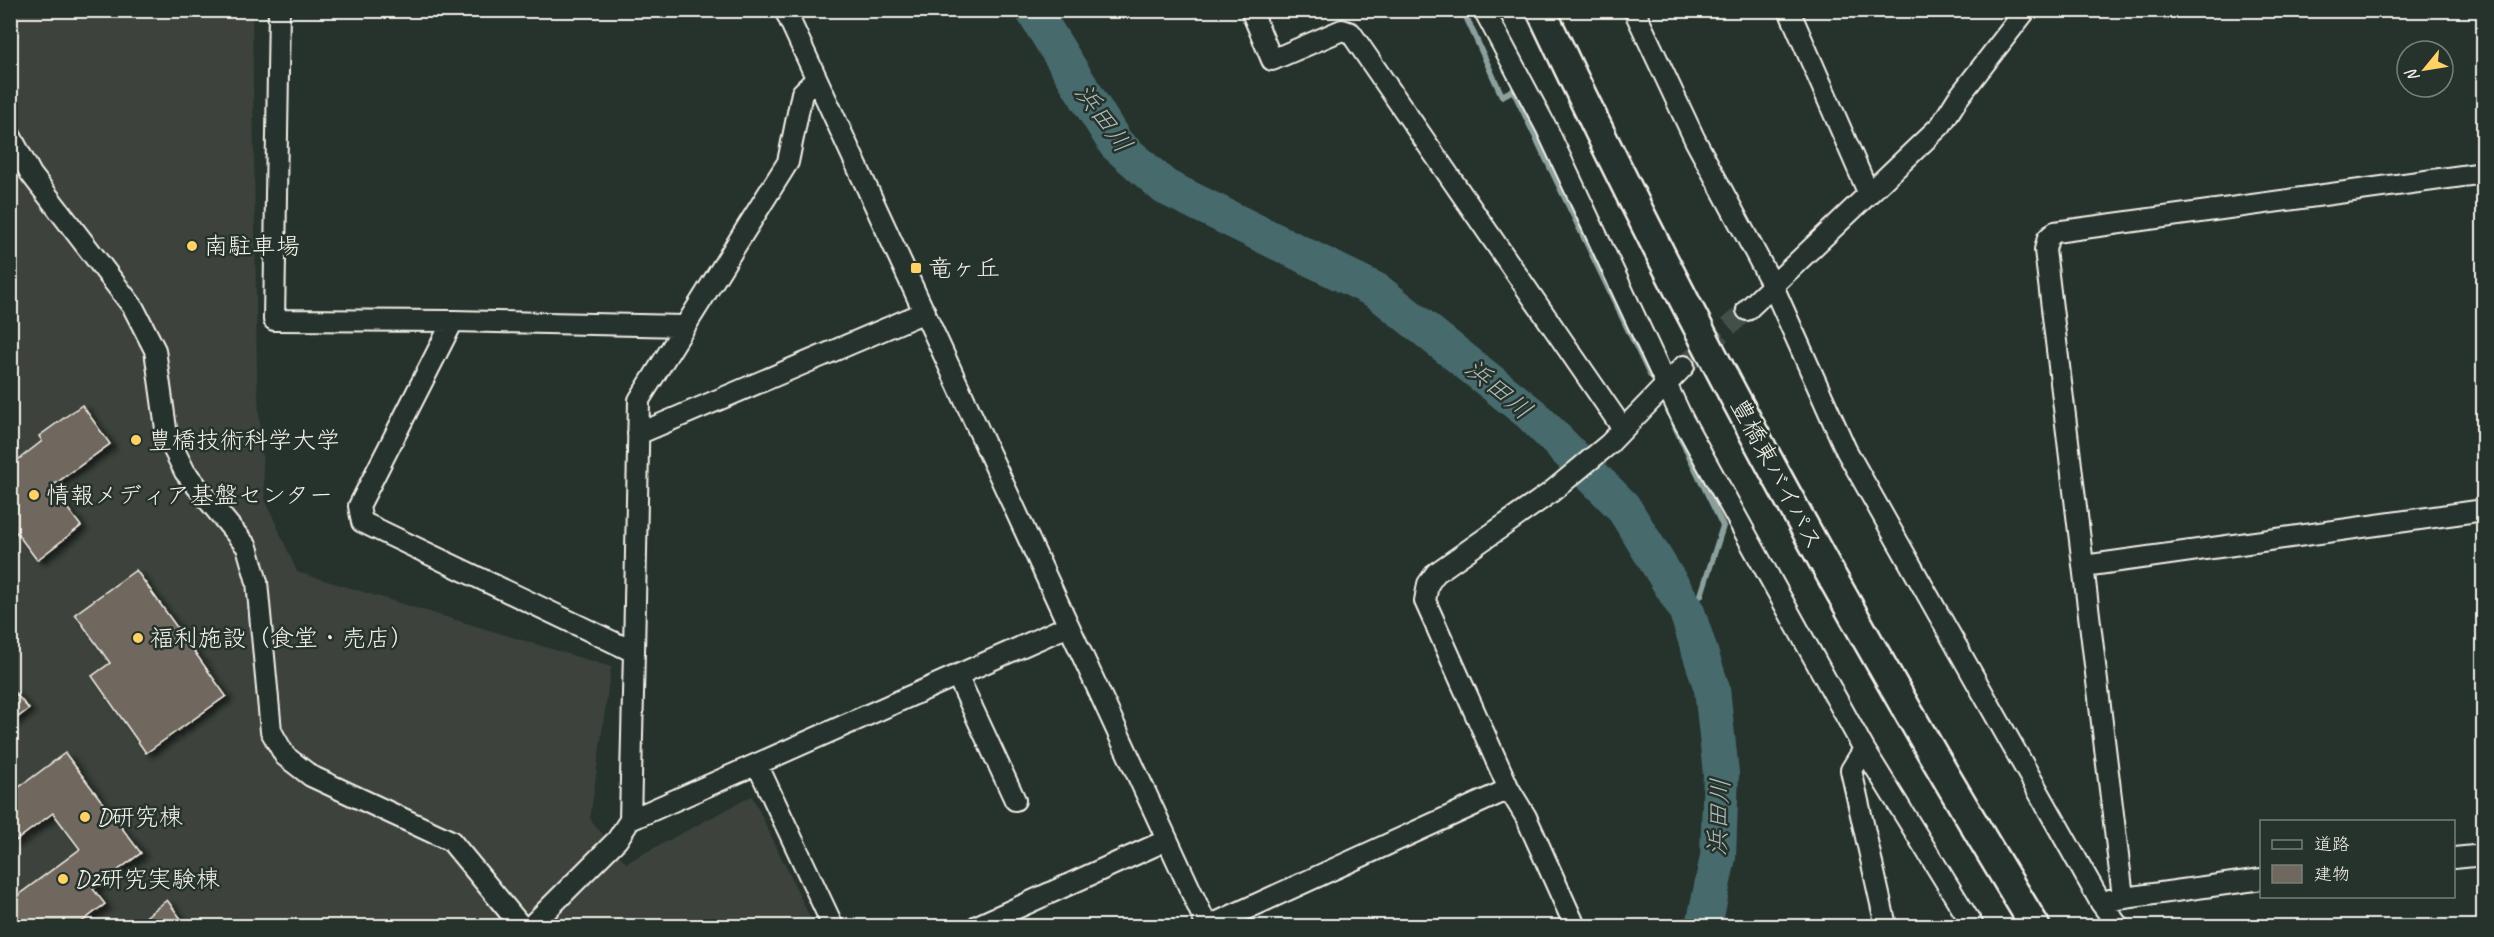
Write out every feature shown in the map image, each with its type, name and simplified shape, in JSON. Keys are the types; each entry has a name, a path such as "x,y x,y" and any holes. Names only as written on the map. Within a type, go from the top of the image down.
{"highway":[{"name":"豊橋東バイパス","path":"1540,10 1604,146 1771,467 1962,807 2035,927"}],"street":[{"path":"279,10 274,320 684,326"},
{"path":"785,10 1208,927 1509,789"},
{"path":"1251,10 1272,60 1342,30 1351,33 1623,429"},
{"path":"1484,10 1546,128 1689,430 1864,749 1973,927"},
{"path":"1634,10 1695,140 1772,284 1846,450 2102,903 2118,927"},
{"path":"1789,10 1868,192"},
{"path":"1747,310 1868,192 1941,125 1958,98 2026,10"},
{"path":"531,927 617,840 630,820 639,400 788,162 802,93 816,79"},
{"path":"10,135 31,174 133,307 155,350 168,436 184,472 247,547 257,582 271,731 285,756 311,776 451,841 521,927"},
{"path":"2123,897 2045,250 2048,238 2055,232 2484,173"},
{"path":"638,434 925,312"},
{"path":"453,321 359,506 362,522 634,652"},
{"path":"1575,927 1526,817 1509,789 1425,601 1428,584 1436,573 1550,493 1609,444 1684,366"},
{"path":"2084,566 2484,510"},
{"path":"630,820 1068,626"},
{"path":"957,675 1015,800"},
{"path":"1864,749 1851,770 1886,927"},
{"path":"757,765 833,927"},
{"path":"977,927 1167,840"},
{"path":"2455,858 2484,855"},
{"path":"2102,903 2123,897 2260,879"}],"shaded area":[{"name":"豊橋技術科学大学","path":"10,11 252,11 257,381 265,499 297,572 611,667 590,819 626,863 752,796 814,926 11,926"}],"building":[{"path":"82,405 110,444 51,487 81,526 37,560 10,524 10,466 42,441 39,436"},
{"name":"福利施設（食堂・売店）","path":"136,570 226,696 146,753 92,676 110,663 75,614"},
{"path":"10,687 29,709 10,723"},
{"path":"65,753 141,853 93,889 105,904 75,927 10,927 10,901 80,849 53,813 10,845 10,794"},
{"path":"167,900 187,927 133,927"}],"waterway":[{"name":"浜田川","path":"1033,10 1116,144 1165,187 1377,291 1531,414 1623,507 1686,609 1712,689 1721,773 1718,857 1704,926"},
{"path":"1463,10 1502,96 1513,90 1650,375"},
{"path":"1668,412 1723,526 1701,595 1686,609"}],"tunnel":[{"path":"1684,366 1747,310"}],"place":[{"name":"南駐車場","path":"192,246"},
{"name":"竜ヶ丘","path":"916,268"},
{"name":"豊橋技術科学大学","path":"136,440"},
{"name":"情報メディア基盤センター","path":"34,495"},
{"name":"福利施設（食堂・売店）","path":"138,638"},
{"name":"D研究棟","path":"85,817"},
{"name":"D2研究実験棟","path":"63,879"}]}
